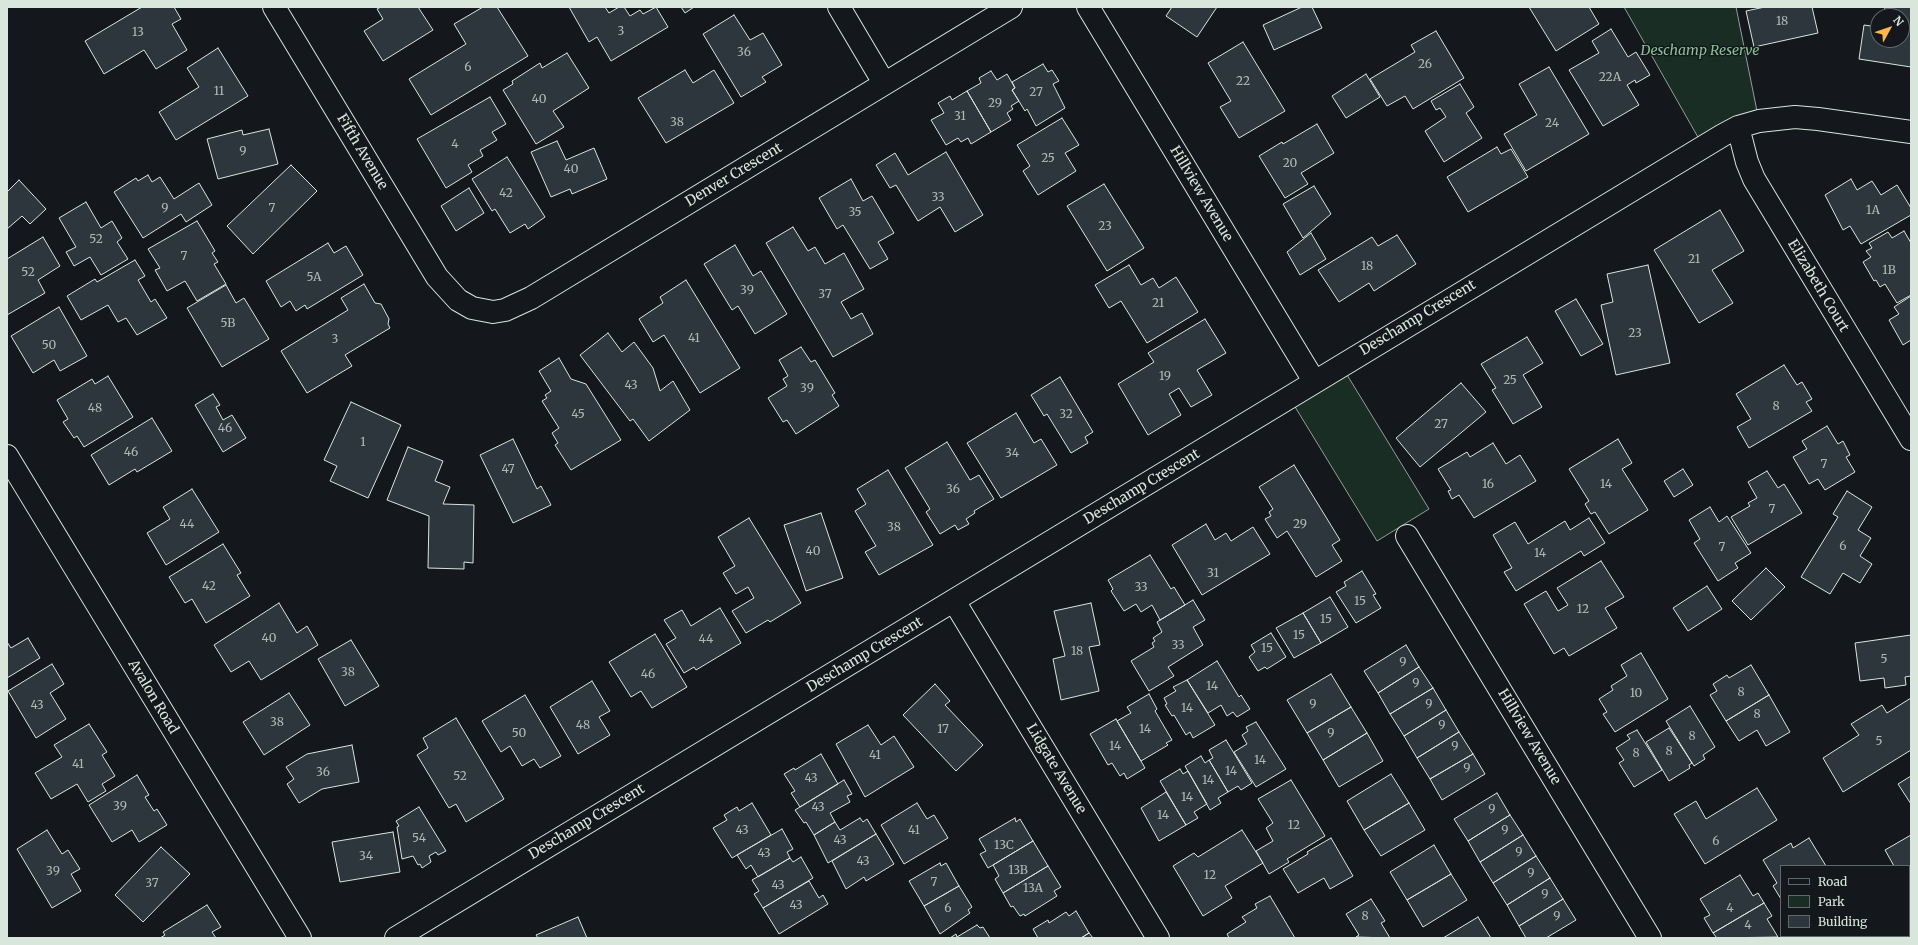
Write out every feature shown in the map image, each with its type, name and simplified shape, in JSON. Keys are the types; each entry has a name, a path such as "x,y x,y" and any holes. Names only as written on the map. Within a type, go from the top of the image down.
{"street":[{"name":"Fifth Avenue","path":"274,7 437,277 452,295"},
{"path":"838,7 884,83"},
{"name":"Denver Crescent","path":"452,295 472,308 493,312 505,310 531,298 1011,7"},
{"name":"Hillview Avenue","path":"1088,7 1314,381"},
{"name":"Deschamp Crescent","path":"396,938 954,601 1314,381 1685,157 1738,127 1766,120 1795,117 1818,118 1911,132"},
{"name":"Elizabeth Court","path":"1738,127 1747,162 1754,179 1911,439"},
{"name":"Avalon Road","path":"7,456 300,938"},
{"name":"Hillview Avenue","path":"1407,536 1650,938"},
{"name":"Lidgate Avenue","path":"954,601 1158,938"}],"green space":[{"name":"Deschamp Reserve","path":"1624,7 1736,7 1759,121 1703,146"},
{"path":"1341,365 1429,509 1377,541 1289,397"}],"building":[{"path":"142,7 174,7 181,19 172,24 187,50 156,69 144,50 104,74 85,41"},
{"path":"381,7 418,7 433,30 383,61 364,31 383,19 377,9"},
{"path":"483,7 497,7 528,56 431,115 409,79 466,44 454,24"},
{"path":"569,7 605,7 609,13 619,7 624,7 630,16 640,10 643,14 656,7 668,27 611,61 597,37 589,42"},
{"path":"681,7 694,7 685,13"},
{"path":"1172,7 1217,7 1197,37 1166,16"},
{"path":"1302,7 1312,7 1322,28 1274,50 1263,25"},
{"path":"1529,7 1589,7 1599,24 1556,51"},
{"path":"1765,7 1812,7 1818,33 1754,47 1746,11"},
{"path":"1911,7 1911,67 1859,59 1864,25 1870,26 1870,48 1910,48 1910,8 1885,8"},
{"path":"734,15 750,40 763,33 782,65 762,77 766,82 741,97 703,34"},
{"path":"1611,29 1628,57 1636,52 1650,75 1636,83 1635,80 1627,85 1639,105 1603,126 1569,70 1599,53 1592,41"},
{"path":"1436,31 1464,78 1413,109 1405,96 1387,106 1370,79 1415,52 1411,45"},
{"path":"1243,42 1285,111 1239,138 1220,107 1231,101 1208,63"},
{"path":"218,48 248,96 176,140 159,112 199,87 187,68"},
{"path":"567,53 589,88 553,111 564,127 536,144 503,90 513,84 512,81 540,63 542,68"},
{"path":"1043,64 1048,72 1052,70 1059,81 1053,84 1065,108 1036,126 1027,109 1025,111 1012,90 1015,88 1012,82"},
{"path":"1549,67 1589,134 1526,171 1504,134 1537,115 1519,84"},
{"path":"685,70 693,83 714,70 734,103 666,143 638,98"},
{"path":"991,71 997,80 1007,74 1015,88 1012,90 1019,101 1011,106 1013,109 1007,113 1011,120 991,132 967,91 981,83 979,78"},
{"path":"1366,74 1380,97 1346,118 1332,96"},
{"path":"1460,84 1474,107 1466,113 1482,138 1444,162 1425,131 1446,117 1440,108 1436,110 1431,101"},
{"path":"967,91 991,132 971,144 968,138 961,142 958,138 946,145 931,120 944,113 938,103 950,96 952,100"},
{"path":"490,97 506,124 492,132 497,140 480,150 483,156 468,165 472,172 446,188 417,139"},
{"path":"1062,118 1079,145 1065,153 1076,171 1038,195 1023,171 1030,166 1017,145"},
{"path":"1317,124 1334,153 1301,173 1308,184 1285,198 1259,156"},
{"path":"269,129 278,164 218,179 207,139 242,130 243,135"},
{"path":"557,141 566,160 594,148 607,179 572,194 570,189 551,197 531,152"},
{"path":"1497,147 1501,154 1511,149 1528,177 1468,212 1447,177"},
{"path":"946,152 983,215 955,232 940,207 918,221 896,185 890,188 876,165 895,153 908,175"},
{"path":"507,157 545,217 528,229 525,224 510,233 495,209 492,211 472,179"},
{"path":"291,165 317,191 253,254 227,226"},
{"path":"148,175 152,182 160,177 174,199 199,183 212,205 186,222 181,214 143,238 114,192 136,178 138,181"},
{"path":"851,179 863,201 872,196 894,233 878,242 888,259 870,269 843,225 837,229 819,198"},
{"path":"1851,179 1857,190 1872,181 1881,195 1897,185 1911,208 1911,215 1861,244 1850,226 1843,230 1825,195"},
{"path":"19,180 46,209 30,224 22,216 7,229 7,192"},
{"path":"1104,184 1144,248 1107,271 1067,206"},
{"path":"1314,186 1331,214 1303,238 1283,204"},
{"path":"469,188 484,213 456,231 441,206"},
{"path":"86,202 101,228 112,221 122,238 117,242 128,259 101,275 90,257 74,266 66,252 76,247 59,218"},
{"path":"1720,210 1744,251 1712,270 1733,303 1699,323 1654,250"},
{"path":"197,221 215,251 212,253 218,262 214,264 226,284 197,301 185,281 167,291 155,270 160,268 148,249"},
{"path":"793,227 808,251 815,247 825,264 844,253 864,289 841,302 851,319 862,313 873,334 833,357 766,243"},
{"path":"1904,231 1911,243 1911,295 1897,303 1885,284 1880,287 1876,280 1874,281 1863,262 1871,257 1866,251 1872,248 1869,243 1888,232 1892,238"},
{"path":"1311,233 1326,259 1300,275 1287,252"},
{"path":"1397,235 1416,264 1374,291 1369,283 1339,302 1318,270 1372,237 1378,246"},
{"path":"43,237 60,266 38,280 45,293 7,315 7,259"},
{"path":"328,243 334,253 346,246 363,275 307,309 305,305 296,311 290,301 281,307 266,281"},
{"path":"735,245 753,276 761,271 787,314 755,334 738,306 732,310 704,264"},
{"path":"135,260 145,276 138,280 151,302 155,299 167,318 137,335 126,318 118,322 108,305 81,320 67,296 95,279 97,282"},
{"path":"1129,265 1141,285 1153,278 1159,288 1176,277 1198,312 1147,343 1121,301 1109,308 1095,285"},
{"path":"1648,265 1670,363 1616,375 1601,305 1613,302 1607,274"},
{"path":"686,280 740,368 700,393 664,335 653,342 639,319 663,303 660,297"},
{"path":"364,284 375,303 381,304 389,319 388,324 390,328 345,355 352,366 307,393 281,351 348,310 341,298"},
{"path":"226,285 236,303 244,298 269,339 222,367 187,308"},
{"path":"1911,296 1911,340 1903,345 1889,320 1899,314 1894,307"},
{"path":"1576,299 1603,344 1581,356 1555,311"},
{"path":"59,307 87,356 60,371 54,360 33,373 11,336"},
{"path":"1205,319 1226,353 1197,370 1212,395 1191,407 1179,388 1169,394 1181,415 1148,435 1118,384 1154,362 1148,353"},
{"path":"608,333 622,352 634,342 653,368 660,391 673,381 690,410 649,441 633,419 630,421 580,355"},
{"path":"1527,337 1543,363 1523,375 1542,407 1513,424 1492,390 1496,388 1481,364"},
{"path":"801,347 811,362 815,360 835,393 832,395 839,406 796,434 787,420 783,422 768,398 787,386 783,379 788,376 779,360"},
{"path":"559,358 571,379 586,384 621,440 571,470 555,445 558,443 552,433 559,428 542,401 547,398 545,395 551,391 539,371"},
{"path":"1784,365 1797,385 1802,382 1812,399 1806,402 1812,411 1749,448 1737,427 1751,419 1736,394"},
{"path":"108,376 133,417 84,447 77,436 74,438 63,422 68,419 57,400 92,379 95,384"},
{"path":"1060,377 1093,432 1085,437 1088,443 1071,453 1047,414 1044,416 1031,395"},
{"path":"1461,383 1486,412 1420,467 1396,438"},
{"path":"213,394 220,405 216,407 223,420 232,415 246,438 223,452 195,405"},
{"path":"351,402 401,425 368,498 330,481 337,466 324,460"},
{"path":"1016,413 1034,443 1041,439 1057,465 1001,498 967,443"},
{"path":"152,418 172,451 137,472 135,469 109,485 91,455"},
{"path":"1827,426 1838,444 1843,441 1850,455 1846,457 1855,472 1825,490 1818,479 1809,484 1793,457 1807,449 1802,441"},
{"path":"513,439 537,489 541,486 551,505 513,523 480,455"},
{"path":"1618,439 1632,463 1622,469 1648,510 1609,534 1595,512 1591,514 1585,504 1589,501 1569,469"},
{"path":"947,442 970,480 979,475 994,499 974,511 975,513 966,519 969,524 958,530 955,525 940,534 926,512 930,509 905,468"},
{"path":"1493,443 1506,464 1520,455 1536,481 1474,518 1459,495 1452,499 1448,491 1451,490 1438,469 1467,452 1470,457"},
{"path":"408,447 443,461 435,481 450,487 443,504 474,505 473,563 464,562 464,569 428,568 429,516 387,500"},
{"path":"1294,465 1340,540 1332,545 1342,561 1316,577 1287,531 1277,538 1265,519 1271,516 1269,512 1273,509 1259,487"},
{"path":"1683,469 1693,485 1674,497 1664,481"},
{"path":"888,470 933,545 879,575 865,552 876,546 855,511 866,504 857,489"},
{"path":"1767,471 1778,488 1784,484 1802,513 1748,545 1731,517 1750,506 1748,503 1757,498 1748,482"},
{"path":"192,489 219,532 166,565 147,533 170,519 163,507"},
{"path":"1847,491 1872,507 1858,530 1871,538 1860,556 1872,564 1860,583 1843,573 1830,594 1801,577 1838,517 1833,514"},
{"path":"1710,507 1719,522 1727,516 1751,553 1735,563 1738,568 1718,581 1694,543 1700,539 1689,520"},
{"path":"821,513 843,578 806,591 784,525"},
{"path":"749,518 801,603 770,622 768,620 746,633 732,611 754,598 748,587 736,594 723,573 735,566 718,537"},
{"path":"1589,518 1605,543 1584,556 1581,551 1516,591 1504,572 1512,568 1493,535 1515,522 1528,544 1565,521 1570,530"},
{"path":"1206,524 1215,540 1226,533 1231,541 1253,527 1270,554 1202,595 1172,545"},
{"path":"223,544 241,573 237,575 250,596 206,623 192,599 185,603 169,577"},
{"path":"1150,555 1171,589 1174,587 1185,605 1160,620 1152,605 1141,612 1136,604 1124,611 1111,591 1113,589 1108,580"},
{"path":"1601,561 1624,597 1605,608 1617,628 1569,656 1564,648 1554,654 1524,604 1546,591 1558,611 1568,605 1557,588"},
{"path":"1766,568 1785,587 1751,620 1732,601"},
{"path":"1362,571 1376,594 1373,595 1381,608 1356,623 1336,592 1346,586 1344,582"},
{"path":"1707,586 1722,609 1688,631 1673,608"},
{"path":"1330,597 1348,627 1321,643 1303,613"},
{"path":"1193,600 1205,620 1193,627 1203,645 1168,667 1174,676 1149,691 1131,661 1154,647 1152,643 1155,641 1153,638 1162,632 1157,622"},
{"path":"279,603 297,633 307,626 318,645 261,680 249,661 231,672 214,645"},
{"path":"1091,603 1100,645 1089,647 1099,691 1061,700 1053,659 1065,656 1054,611"},
{"path":"720,608 741,643 696,670 694,667 684,673 666,644 676,638 664,620 682,610 691,626"},
{"path":"1303,613 1321,643 1294,658 1276,628"},
{"path":"1271,633 1286,657 1267,669 1265,667 1258,671 1249,657 1255,652 1251,645"},
{"path":"655,634 687,687 652,708 641,691 631,697 609,662"},
{"path":"1911,635 1911,676 1905,677 1906,685 1885,688 1884,678 1860,681 1855,643"},
{"path":"28,638 40,658 7,678 7,642 11,648"},
{"path":"351,640 379,686 345,706 318,659"},
{"path":"1406,645 1419,667 1378,693 1364,671"},
{"path":"1641,653 1668,699 1615,732 1603,714 1607,712 1599,699 1613,690 1611,686 1627,676 1621,665"},
{"path":"1217,661 1239,697 1241,695 1250,709 1237,717 1233,712 1227,716 1221,705 1208,713 1187,680"},
{"path":"52,664 64,684 50,693 66,719 36,738 8,691"},
{"path":"1751,665 1769,695 1726,721 1710,695 1717,691 1713,684 1727,675 1729,678"},
{"path":"1419,667 1433,688 1390,714 1378,693"},
{"path":"1331,674 1351,707 1307,733 1287,700"},
{"path":"1187,680 1215,725 1193,738 1190,732 1186,735 1174,715 1172,716 1165,705 1167,704 1164,698 1176,691 1173,687"},
{"path":"592,681 610,711 599,717 610,735 578,754 550,707"},
{"path":"935,684 950,701 945,705 983,745 956,771 903,715"},
{"path":"1433,688 1446,710 1404,736 1390,714"},
{"path":"289,693 310,725 264,755 243,722"},
{"path":"1149,694 1157,709 1155,711 1172,740 1166,743 1168,745 1141,761 1117,721 1131,713 1127,707"},
{"path":"525,695 561,756 540,768 534,759 522,766 510,746 501,752 482,721"},
{"path":"1769,695 1790,732 1766,746 1757,730 1739,741 1726,721"},
{"path":"1911,698 1911,750 1843,792 1823,758 1859,735 1851,724 1882,705 1887,713"},
{"path":"1690,706 1715,747 1703,755 1705,759 1694,766 1666,721"},
{"path":"1351,707 1367,733 1323,760 1307,733"},
{"path":"1446,710 1459,732 1417,758 1404,736"},
{"path":"456,718 504,799 466,822 456,804 449,808 417,755 428,748 423,738"},
{"path":"1116,719 1145,768 1127,779 1124,773 1120,776 1112,763 1108,765 1090,734"},
{"path":"1256,722 1286,769 1256,787 1234,752 1247,744 1242,735 1248,731 1246,727"},
{"path":"89,724 107,752 102,755 115,776 102,784 106,791 88,802 77,784 51,799 35,773 62,757 54,745"},
{"path":"868,725 881,745 894,736 914,767 865,797 836,744"},
{"path":"1669,728 1692,763 1689,765 1690,768 1669,781 1646,742"},
{"path":"1637,730 1662,770 1634,787 1619,763 1624,760 1616,748 1630,739 1627,735"},
{"path":"1459,732 1473,754 1430,779 1417,758"},
{"path":"1367,733 1383,761 1339,787 1323,760"},
{"path":"1226,740 1252,783 1241,790 1238,786 1228,792 1209,760 1213,758 1209,750"},
{"path":"352,745 359,782 322,789 299,803 287,784 294,779 286,767 307,754"},
{"path":"821,754 838,784 800,807 791,793 795,791 784,774 794,768 795,770"},
{"path":"1473,754 1485,774 1442,800 1430,779"},
{"path":"1201,756 1205,763 1209,760 1228,792 1218,798 1221,803 1210,810 1185,766"},
{"path":"1180,769 1183,774 1188,771 1207,804 1194,812 1198,818 1186,825 1160,781"},
{"path":"1391,774 1409,803 1364,830 1347,801"},
{"path":"137,775 149,795 145,797 154,811 157,809 167,825 139,842 132,830 112,842 89,805"},
{"path":"1911,776 1911,804 1898,784"},
{"path":"844,780 852,794 847,796 850,802 830,813 835,822 814,835 806,822 804,823 795,810"},
{"path":"1291,780 1325,836 1287,859 1289,862 1269,874 1256,851 1273,841 1266,828 1273,823 1258,799"},
{"path":"1757,788 1777,820 1705,864 1674,814 1696,801 1706,819"},
{"path":"1166,792 1186,825 1159,841 1141,808"},
{"path":"1497,793 1510,815 1468,841 1454,819"},
{"path":"752,803 771,835 732,858 713,828 727,820 724,815 737,807 739,811"},
{"path":"917,803 927,819 934,815 948,838 904,864 881,825"},
{"path":"1409,803 1425,830 1381,856 1364,830"},
{"path":"419,807 446,851 438,855 436,852 429,856 431,862 422,868 420,864 418,865 413,856 402,859 397,827 399,826 396,821"},
{"path":"1510,815 1523,835 1480,862 1468,841"},
{"path":"860,818 863,822 867,819 876,834 828,863 814,835 835,822 840,830"},
{"path":"1015,818 1016,822 1020,819 1033,841 988,868 980,854 986,851 979,839"},
{"path":"782,829 793,849 787,852 790,858 758,877 751,865 746,869 737,855"},
{"path":"47,830 62,854 68,850 80,869 71,874 81,891 52,908 17,849"},
{"path":"1242,830 1263,863 1225,886 1232,898 1203,916 1173,866 1194,853 1198,857"},
{"path":"393,832 400,872 340,882 332,842"},
{"path":"876,834 894,864 866,881 864,877 846,889 832,861"},
{"path":"1523,835 1536,856 1493,883 1480,862"},
{"path":"1911,835 1910,916 1910,865 1893,865 1885,850"},
{"path":"1331,838 1353,876 1330,889 1324,878 1298,893 1283,869 1308,854 1307,852"},
{"path":"1809,838 1825,865 1780,865 1780,897 1773,886 1777,883 1763,860 1791,843 1793,848"},
{"path":"1033,841 1048,866 1003,893 995,879 999,876 993,865"},
{"path":"1434,845 1451,874 1407,900 1390,872"},
{"path":"161,847 190,874 143,922 115,895"},
{"path":"1536,856 1550,878 1507,905 1493,883"},
{"path":"801,857 813,878 763,908 754,894 759,891 752,880 790,858 793,862"},
{"path":"940,863 941,866 946,863 959,886 924,906 909,881"},
{"path":"1048,866 1061,887 1054,891 1057,896 1025,916 1024,914 1020,916 1013,906 1011,907 1003,893"},
{"path":"1451,874 1467,900 1423,927 1407,900"},
{"path":"1740,875 1753,896 1758,893 1764,903 1713,933 1704,918 1710,915 1700,899"},
{"path":"1550,878 1563,899 1519,926 1507,905"},
{"path":"809,881 819,898 823,895 828,904 779,934 763,908"},
{"path":"959,886 972,907 968,910 970,913 940,934 924,906"},
{"path":"1270,896 1295,938 1229,938 1227,934 1246,922 1242,917 1257,908 1255,904"},
{"path":"1371,899 1385,921 1381,923 1390,938 1356,937 1359,935 1346,914"},
{"path":"1563,899 1576,920 1546,938 1526,938 1519,926"},
{"path":"1764,903 1772,916 1767,919 1778,937 1717,938 1713,933"},
{"path":"207,905 221,927 212,932 216,938 160,938 165,935 163,932"},
{"path":"1076,911 1089,933 1081,938 1038,938 1033,929 1048,920 1049,923 1066,912 1069,916"},
{"path":"578,917 587,938 538,938 536,935"},
{"path":"1478,917 1491,938 1443,938"},
{"path":"977,925 980,928 983,927 990,938 950,938 956,934 957,937"},
{"path":"1089,933 1093,938 1081,938"},
{"path":"1888,937 1889,938 1863,938"}]}
